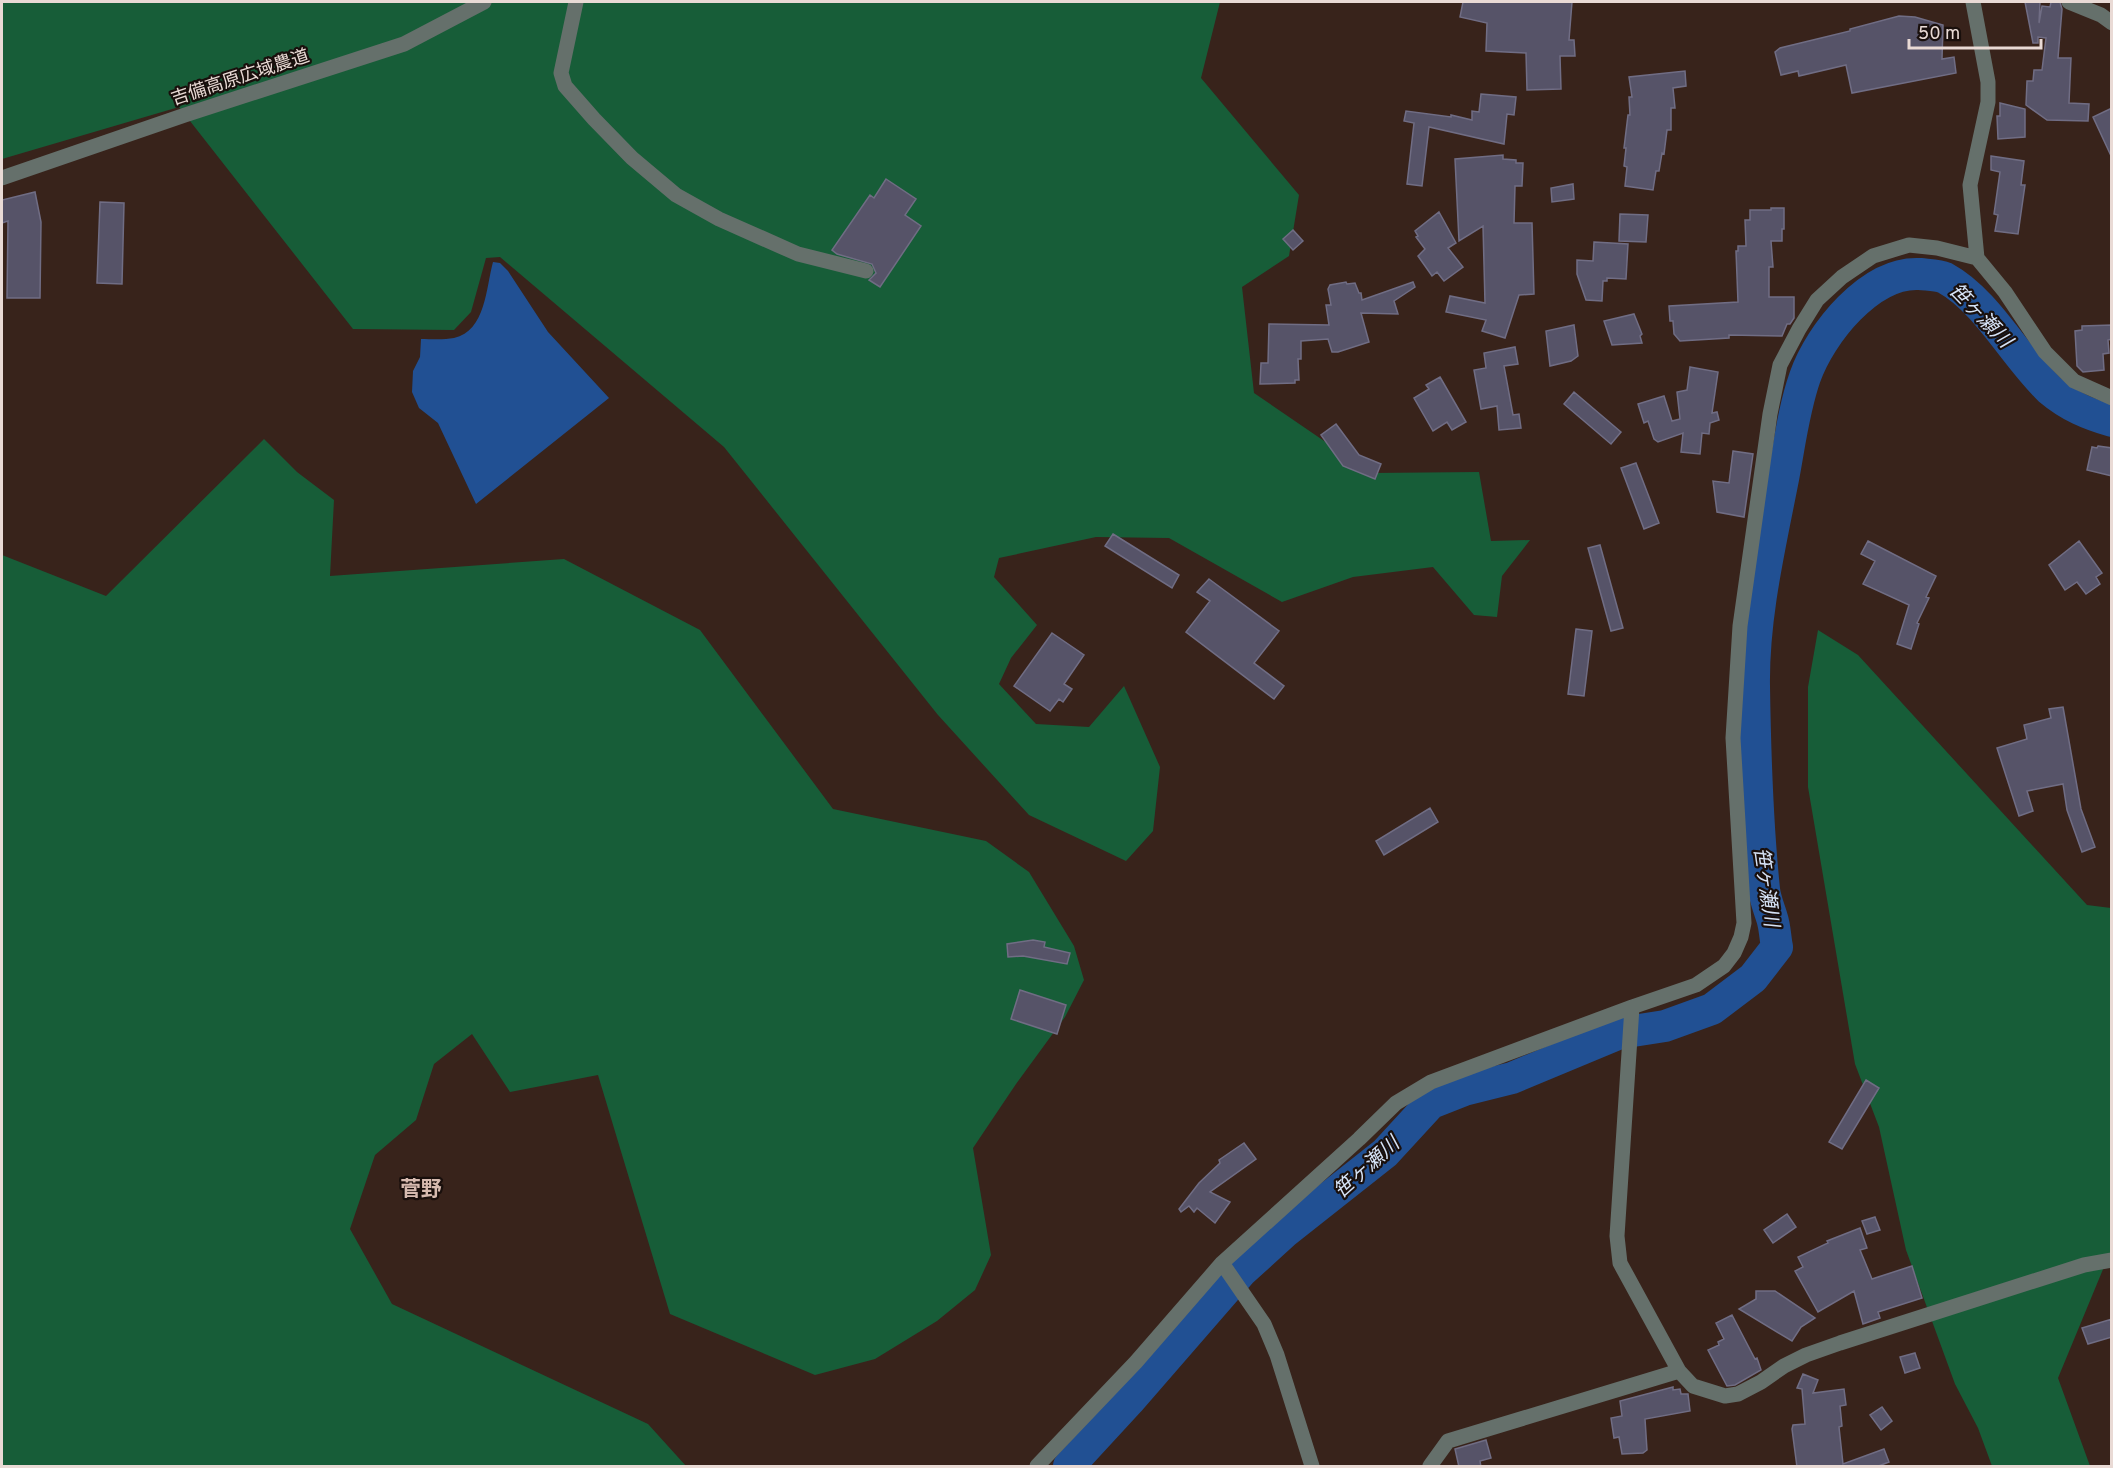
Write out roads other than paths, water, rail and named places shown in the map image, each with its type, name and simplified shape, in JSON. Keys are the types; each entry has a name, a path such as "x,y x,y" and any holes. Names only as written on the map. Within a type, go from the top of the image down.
{"street":[{"name":"吉備高原広域農道","path":"2,178 185,115 404,44 484,2"},
{"path":"576,2 561,73 565,86 632,158 676,195 719,219 798,254 866,271"},
{"path":"1973,2 1988,82 1988,102 1970,185 1977,258 2005,292 2045,352 2074,381 2112,398"},
{"path":"2069,2 2101,15 2112,23"},
{"path":"1037,1467 1225,1268 1396,1104 1431,1082 1632,1013 1696,985 1711,976 1729,960 1741,938 1744,923 1733,738 1740,626 1770,414 1780,365 1818,300 1842,277 1873,256 1909,245 1937,248 1977,258"},
{"path":"1632,1013 1617,1236 1620,1263 1679,1371 1693,1386 1725,1396 1738,1394 1784,1366 1840,1342 2084,1266 2112,1260"},
{"path":"1225,1268 1264,1324 1277,1355 1312,1467"},
{"path":"1430,1467 1448,1441 1679,1371"}],"water":[{"path":"493,262 500,263 508,271 548,332 609,398 476,504 438,423 419,408 412,392 413,371 420,357 421,339 454,338 465,334 473,327 483,307"}],"waterway":[{"name":"笹ヶ瀬川","path":"1069,1466 1241,1272 1285,1232 1385,1153 1431,1103 1464,1090 1512,1078 1620,1033 1665,1026 1712,1009 1753,978 1777,947 1765,893 1758,813 1754,686 1756,635 1767,559 1797,403 1812,360 1822,342 1849,308 1883,283 1901,276 1920,274 1945,278 1974,301 2050,390 2079,409 2112,421"}],"district":[{"name":"菅野","path":"421,1189"}]}
